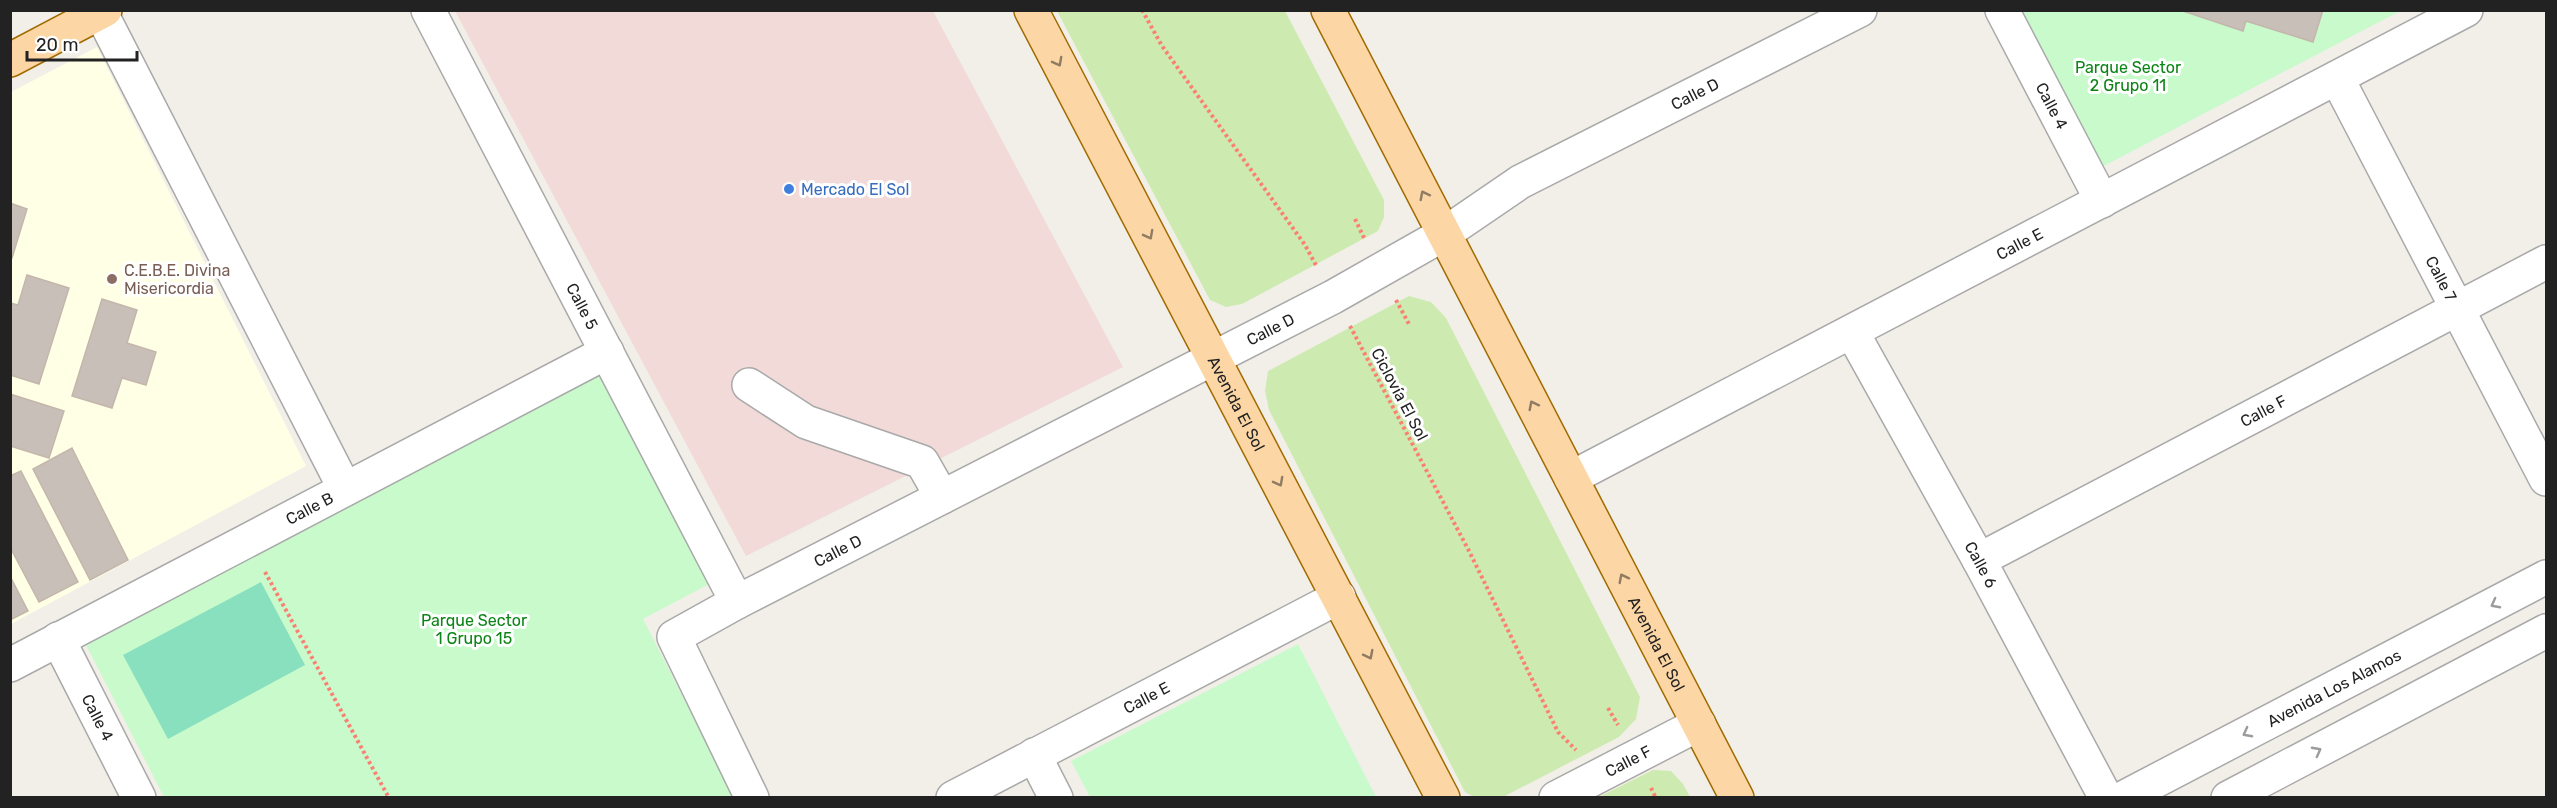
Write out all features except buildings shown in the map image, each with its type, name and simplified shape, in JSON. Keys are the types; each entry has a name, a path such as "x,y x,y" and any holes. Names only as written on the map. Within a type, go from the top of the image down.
{"main road":[{"name":"Avenida El Sol","path":"1031,10 1443,798"},
{"name":"Avenida El Sol","path":"1329,10 1737,798"},
{"path":"10,60 103,12"}],"street":[{"name":"Calle 5","path":"428,10 737,602"},
{"name":"Calle D","path":"752,798 674,637 737,602 1333,297 1444,234 1520,182 1860,10"},
{"name":"Calle 4","path":"2002,10 2102,201"},
{"name":"Calle E","path":"1571,478 2466,10"},
{"path":"103,12 345,489"},
{"name":"Calle 7","path":"2337,78 2547,479"},
{"name":"Calle F","path":"1979,560 2547,262"},
{"name":"Calle 6","path":"1852,332 1979,560 2106,798"},
{"name":"Calle B","path":"10,665 607,352"},
{"path":"749,385 806,422 922,462 942,497"},
{"name":"Avenida Los Alamos","path":"2123,798 2547,577"},
{"name":"Calle E","path":"953,798 1339,597"},
{"path":"2228,798 2547,631"},
{"name":"Calle 4","path":"58,639 139,798"},
{"name":"Calle F","path":"1556,798 1698,724"},
{"path":"1034,755 1056,798"}],"path":[{"name":"Ciclovía El Sol","path":"1142,10 1162,46 1305,245 1364,349 1469,551 1558,732 1601,775"},
{"path":"247,540 389,798"},
{"path":"1650,786 1656,798"}],"shaded area":[{"name":"Mercado El Sol","path":"455,11 933,11 1123,367 746,556"},
{"name":"C.E.B.E. Divina Misericordia","path":"97,47 306,466 11,624 11,92"}],"green space":[{"path":"1057,11 1285,11 1384,200 1384,217 1378,231 1242,304 1226,307 1210,300"},
{"name":"Parque Sector 2 Grupo 11","path":"2019,11 2400,11 2100,168"},
{"path":"1409,296 1431,302 1446,318 1640,697 1636,719 1619,737 1503,797 1474,797 1465,792 1269,410 1265,391 1268,371"},
{"name":"Parque Sector 1 Grupo 15","path":"601,373 709,584 643,619 734,797 164,797 84,641"},
{"path":"261,582 305,665 168,739 123,655"},
{"path":"1298,644 1376,797 1090,797 1071,761"},
{"path":"1653,770 1671,771 1683,784 1690,797 1599,797"}],"place":[{"name":"Mercado El Sol","path":"789,189"},
{"name":"C.E.B.E. Divina Misericordia","path":"112,279"}]}
